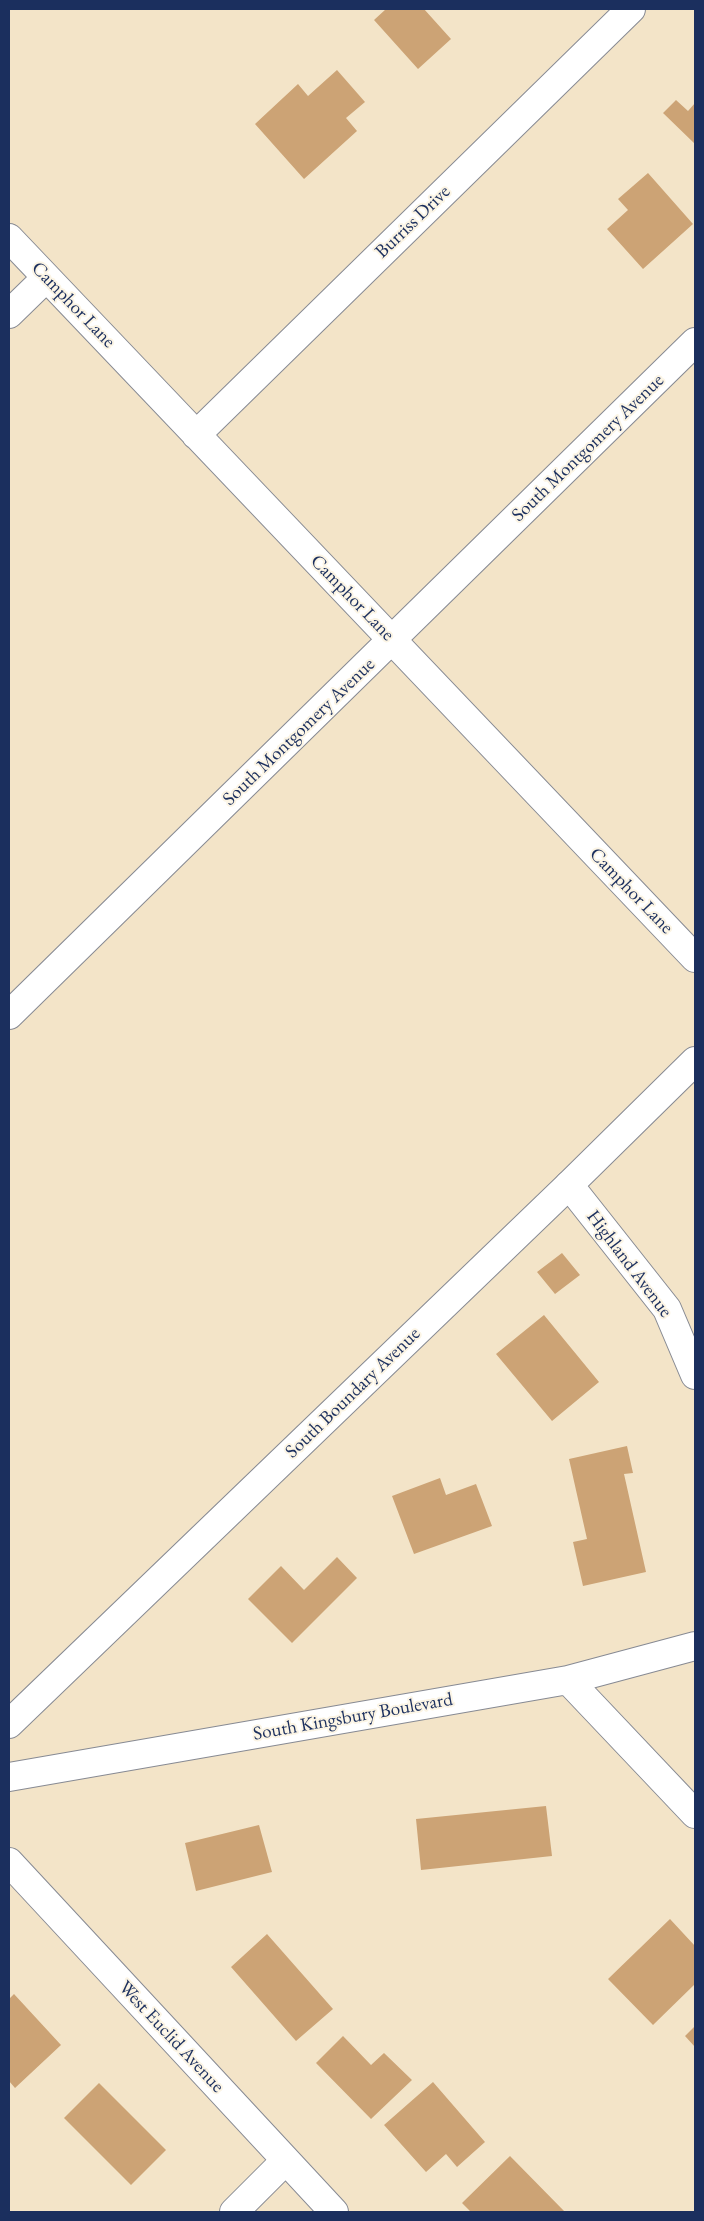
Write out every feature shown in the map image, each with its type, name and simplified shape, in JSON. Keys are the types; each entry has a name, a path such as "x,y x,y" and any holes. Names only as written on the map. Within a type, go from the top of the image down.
{"street":[{"name":"Burriss Drive","path":"196,435 631,9"},
{"name":"Camphor Lane","path":"9,238 695,958"},
{"path":"9,314 46,278"},
{"name":"South Montgomery Avenue","path":"9,1015 695,342"},
{"name":"South Boundary Avenue","path":"9,1724 569,1185 695,1061"},
{"name":"Highland Avenue","path":"569,1185 667,1309 695,1375"},
{"name":"South Kingsbury Boulevard","path":"9,1777 568,1680 695,1646"},
{"path":"568,1680 695,1814"},
{"name":"West Euclid Avenue","path":"9,1862 334,2212"},
{"path":"234,2212 285,2161"}],"building":[{"path":"386,9 424,9 451,39 418,69 374,20"},
{"path":"337,70 365,102 346,118 357,131 304,179 255,124 298,84 308,96"},
{"path":"676,100 688,111 695,103 695,144 663,113"},
{"path":"648,173 693,224 643,269 607,229 628,210 618,199"},
{"path":"562,1253 580,1275 555,1294 537,1272"},
{"path":"544,1315 599,1382 552,1421 496,1354"},
{"path":"627,1446 633,1473 624,1474 646,1572 583,1586 573,1542 587,1539 569,1459"},
{"path":"440,1478 446,1495 476,1484 492,1526 414,1554 392,1496"},
{"path":"337,1557 357,1578 292,1643 248,1599 281,1566 304,1590"},
{"path":"546,1806 552,1856 421,1870 416,1819"},
{"path":"259,1825 272,1872 196,1891 185,1843"},
{"path":"670,1919 695,1946 695,1984 653,2025 608,1979"},
{"path":"267,1934 333,2009 296,2041 231,1967"},
{"path":"14,1994 61,2045 15,2088 9,2081 9,1999"},
{"path":"695,2026 695,2047 685,2036"},
{"path":"343,2036 371,2065 384,2053 412,2080 371,2119 316,2063"},
{"path":"433,2082 485,2142 457,2167 446,2154 426,2172 384,2125"},
{"path":"99,2083 166,2150 131,2185 64,2118"},
{"path":"510,2156 565,2212 471,2212 462,2203"}]}
